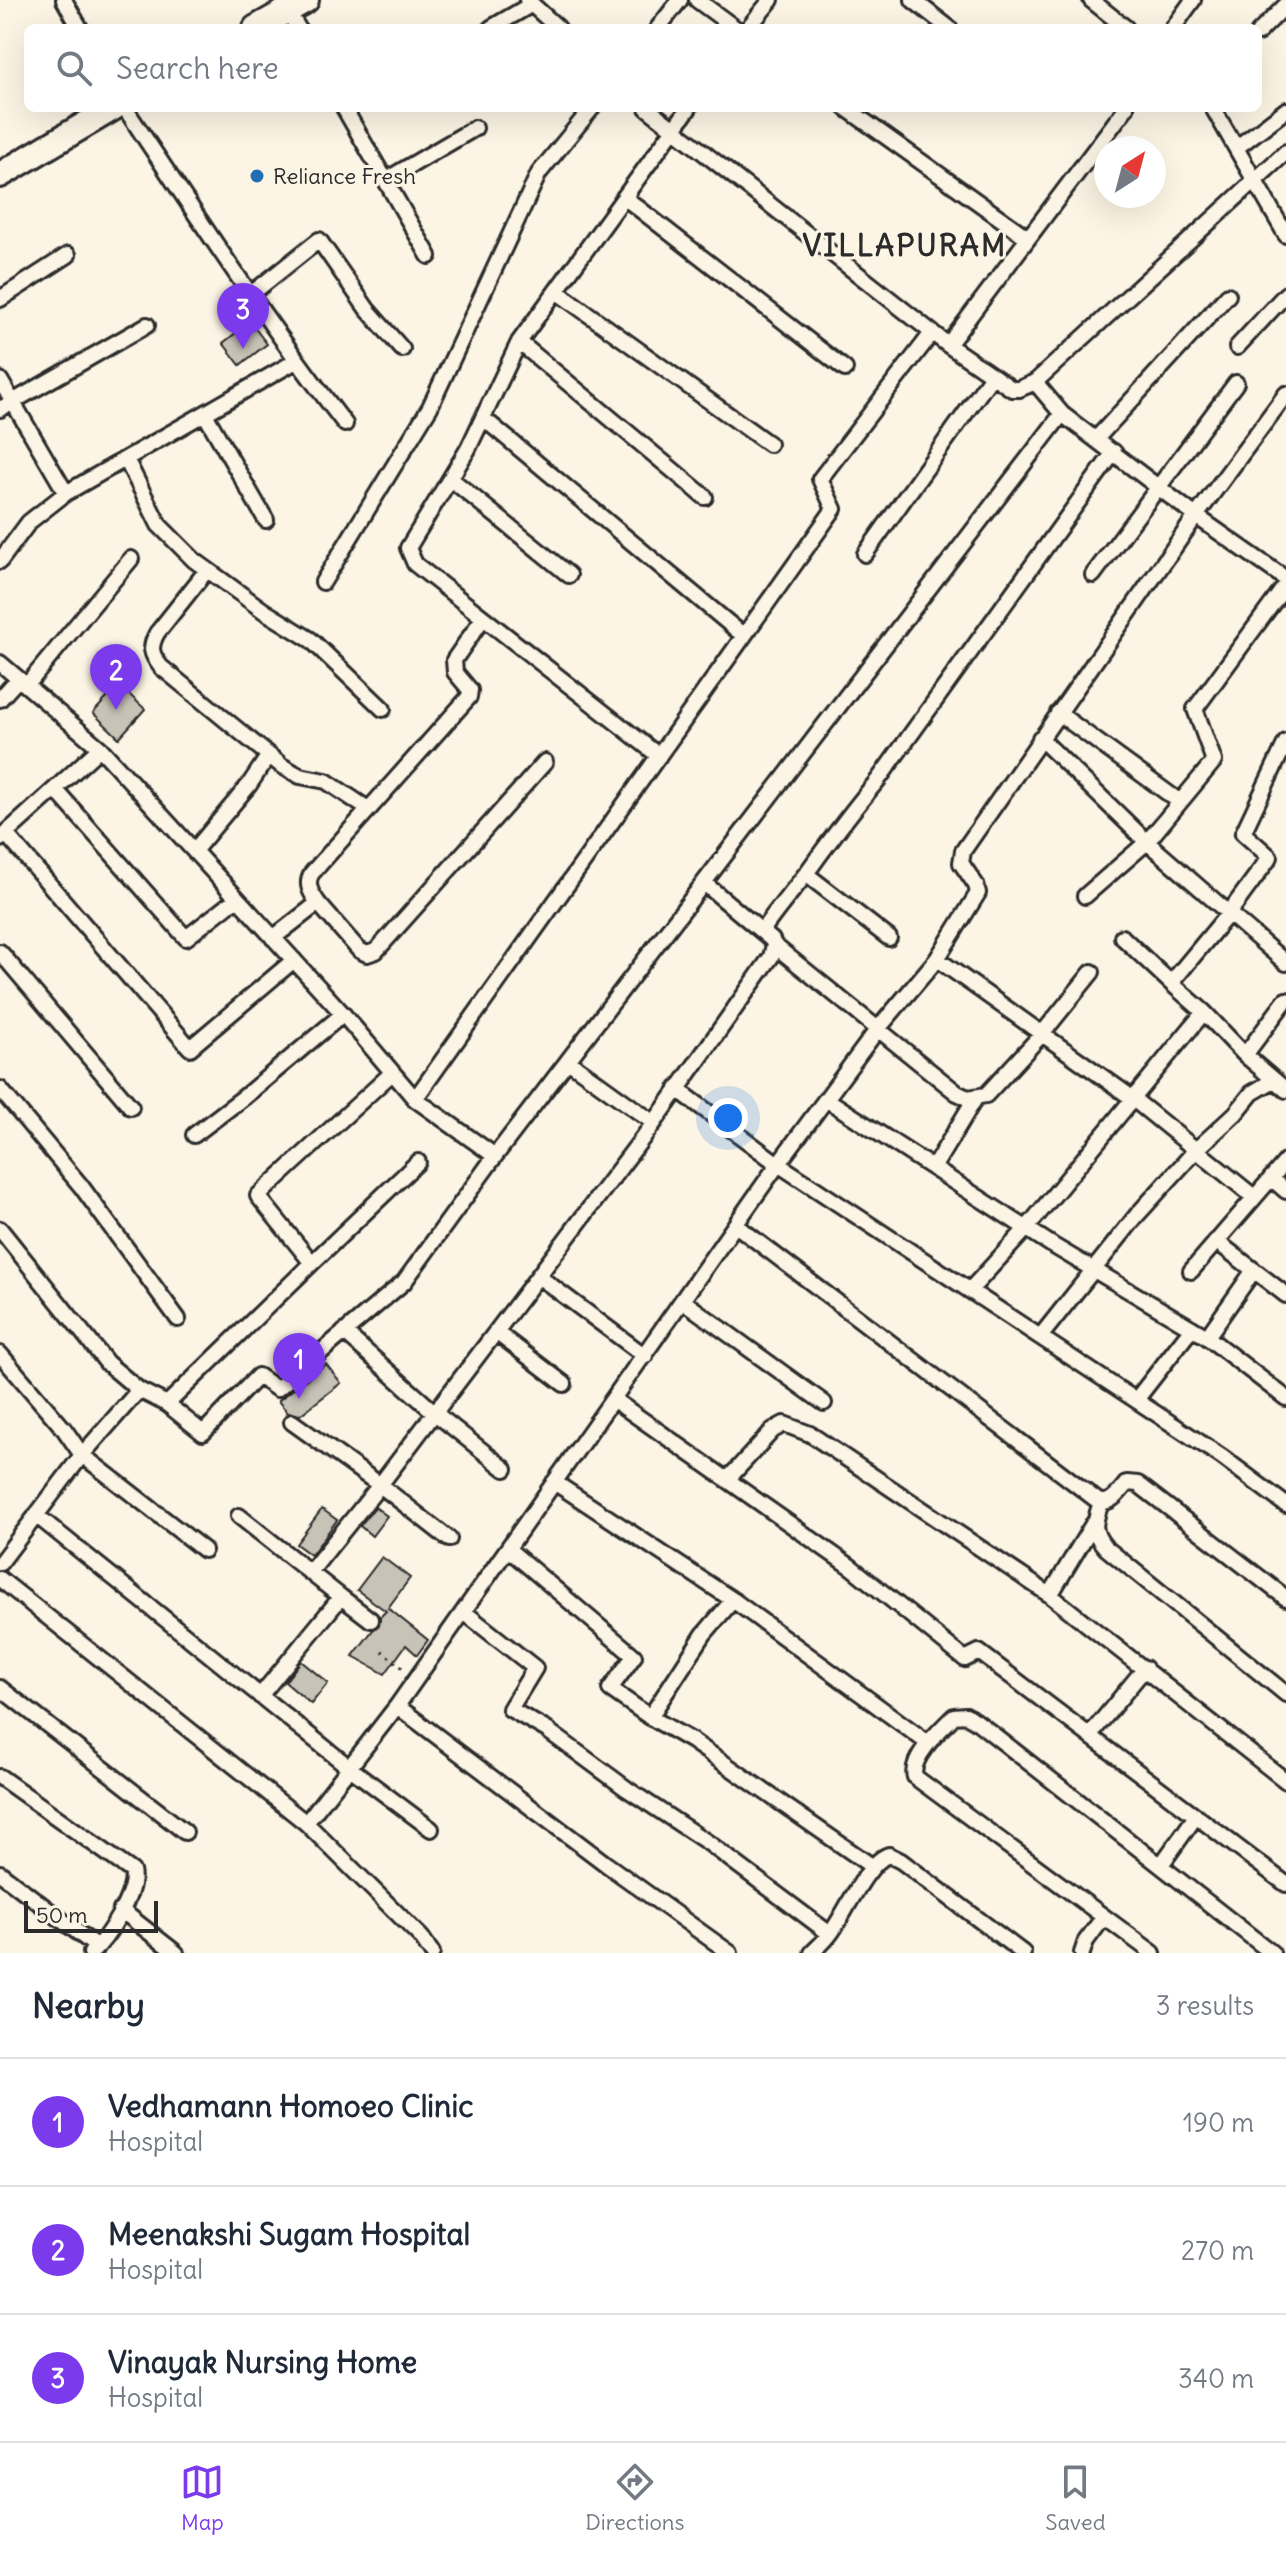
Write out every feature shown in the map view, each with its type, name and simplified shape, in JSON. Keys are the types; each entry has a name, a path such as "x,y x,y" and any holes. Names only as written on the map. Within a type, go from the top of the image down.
{"main road":[{"path":"267,24 297,13"},
{"path":"0,175 106,112"}],"street":[{"path":"64,0 78,24"},
{"path":"661,24 680,0"},
{"path":"697,0 730,24"},
{"path":"751,24 771,0"},
{"path":"913,0 944,24"},
{"path":"1091,0 1121,24"},
{"path":"1176,24 1193,0"},
{"path":"497,24 530,2 554,24"},
{"path":"1262,29 1286,5"},
{"path":"1236,148 1286,110"},
{"path":"128,112 250,295 345,424"},
{"path":"346,112 429,256"},
{"path":"323,582 430,407 539,173 589,112"},
{"path":"652,112 932,333 1012,389 1035,382 1286,152"},
{"path":"659,756 415,564 408,548 451,479 519,342 686,112"},
{"path":"852,112 1028,238"},
{"path":"948,345 1123,112"},
{"path":"1215,112 1253,181 1280,212 1286,235"},
{"path":"386,180 475,128"},
{"path":"624,197 845,369"},
{"path":"250,295 319,240 367,309 402,349"},
{"path":"0,299 68,255"},
{"path":"556,291 769,444"},
{"path":"1237,347 1286,294"},
{"path":"1096,439 1228,295"},
{"path":"6,405 147,325"},
{"path":"415,1099 834,509 820,479 932,333"},
{"path":"519,342 705,497"},
{"path":"0,561 29,522 66,493 296,361"},
{"path":"865,554 992,376"},
{"path":"0,380 6,405 66,493"},
{"path":"1035,382 1062,414 1286,582 1195,709 1214,761 1147,842 1085,896"},
{"path":"1093,575 1236,383"},
{"path":"306,1823 397,1706 778,1164 877,1030 937,959 978,893 961,863 963,851 1196,516 1286,394"},
{"path":"205,414 266,520"},
{"path":"0,1229 111,1367 139,1390 167,1404 203,1433 258,1376 277,1389 404,1282 495,1156 1062,414"},
{"path":"483,418 744,636"},
{"path":"762,931 784,898 878,780 1114,452"},
{"path":"126,459 159,525 207,570 311,640 383,709"},
{"path":"451,479 569,575"},
{"path":"0,699 22,682 131,559"},
{"path":"207,570 157,633 151,651 161,667 269,755 300,776 326,781 368,809"},
{"path":"483,618 454,660 455,672 470,690 469,697 308,879 311,893 359,950 367,954 376,951 545,762"},
{"path":"0,663 100,748 343,1014 415,1099 495,1156"},
{"path":"1058,713 1180,802"},
{"path":"1040,738 1147,842 1286,963"},
{"path":"1171,983 1270,857 1243,833 1286,742"},
{"path":"100,748 3,837 190,1048 294,960"},
{"path":"194,851 249,785 269,755"},
{"path":"55,789 186,938 237,898"},
{"path":"806,874 889,938"},
{"path":"704,883 877,1030 957,1093 968,1098 986,1095 1042,1034 1092,972"},
{"path":"273,938 318,903"},
{"path":"1122,937 1286,1090"},
{"path":"310,1572 380,1485 654,1123 771,957 774,945"},
{"path":"0,952 131,1107"},
{"path":"937,959 1132,1098 1254,1197"},
{"path":"1245,1055 1286,1000"},
{"path":"970,1290 1026,1229 1204,1012"},
{"path":"194,1135 343,1014"},
{"path":"568,1061 654,1123"},
{"path":"312,1263 258,1196 392,1073"},
{"path":"1040,1337 1137,1215 1196,1150 1236,1113 1252,1093 1274,1080"},
{"path":"0,1089 81,1186 178,1319"},
{"path":"677,1089 778,1164 1222,1457 1286,1505"},
{"path":"933,1168 976,1097"},
{"path":"826,1099 1026,1229 1207,1337 1286,1398"},
{"path":"1191,1271 1286,1161"},
{"path":"167,1404 418,1162"},
{"path":"1271,1178 1286,1191"},
{"path":"737,1226 1101,1503"},
{"path":"1216,1241 1286,1295"},
{"path":"1207,1337 1254,1270"},
{"path":"538,1276 645,1356"},
{"path":"683,1301 824,1403"},
{"path":"1136,1400 1192,1328"},
{"path":"344,1332 435,1413 505,1469"},
{"path":"496,1332 564,1384"},
{"path":"0,1354 64,1429 82,1455 204,1550"},
{"path":"0,1563 82,1455 139,1390"},
{"path":"614,1400 851,1567 965,1659 979,1652 1286,1884"},
{"path":"292,1422 449,1539"},
{"path":"727,1480 773,1430 784,1424 795,1426 1050,1595 1286,1781"},
{"path":"554,1482 733,1600 928,1743"},
{"path":"1101,1503 1110,1500 1127,1483 1138,1484 1286,1598"},
{"path":"1050,1595 1093,1524 1101,1503"},
{"path":"36,1515 350,1768 431,1829"},
{"path":"239,1516 371,1620"},
{"path":"1093,1524 1095,1533 1106,1548 1286,1694"},
{"path":"508,1549 634,1656 610,1689 692,1741 873,1867"},
{"path":"0,1579 306,1823 421,1937 432,1953"},
{"path":"260,1696 341,1597"},
{"path":"650,1717 704,1634 733,1600"},
{"path":"464,1612 535,1668 510,1709 547,1730 627,1789 710,1844 830,1934"},
{"path":"1090,1735 1145,1668"},
{"path":"0,1688 185,1832"},
{"path":"397,1706 730,1953"},
{"path":"1153,1953 915,1777 913,1767 928,1743 954,1716 966,1715 1272,1953"},
{"path":"0,1777 132,1871 135,1879 121,1910 94,1950 0,1873"},
{"path":"1161,1865 1196,1816"},
{"path":"812,1953 830,1934 882,1857 894,1857 1023,1953"},
{"path":"121,1910 176,1953"},
{"path":"1082,1953 1086,1941 1103,1918"}],"path":[{"path":"382,1651 416,1678"}],"building":[{"path":"250,322 267,344 240,365 223,343"},
{"path":"119,685 145,709 119,738 93,713"},
{"path":"326,1364 341,1383 300,1415 288,1413 278,1401"},
{"path":"375,1507 387,1516 372,1536 360,1526"},
{"path":"322,1509 337,1520 311,1555 296,1544"},
{"path":"382,1557 410,1578 388,1608 428,1640 417,1655 406,1645 385,1674 353,1656 379,1625 380,1617 386,1611 357,1590"},
{"path":"301,1661 328,1683 311,1704 285,1682"}],"place":[{"name":"Reliance Fresh","path":"257,176"},
{"name":"Vinayak Nursing Home","path":"243,349"},
{"name":"Meenakshi Sugam Hospital","path":"116,710"},
{"name":"Vedhamann Homoeo Clinic","path":"299,1399"}],"district":[{"name":"VILLAPURAM","path":"905,246"}]}
